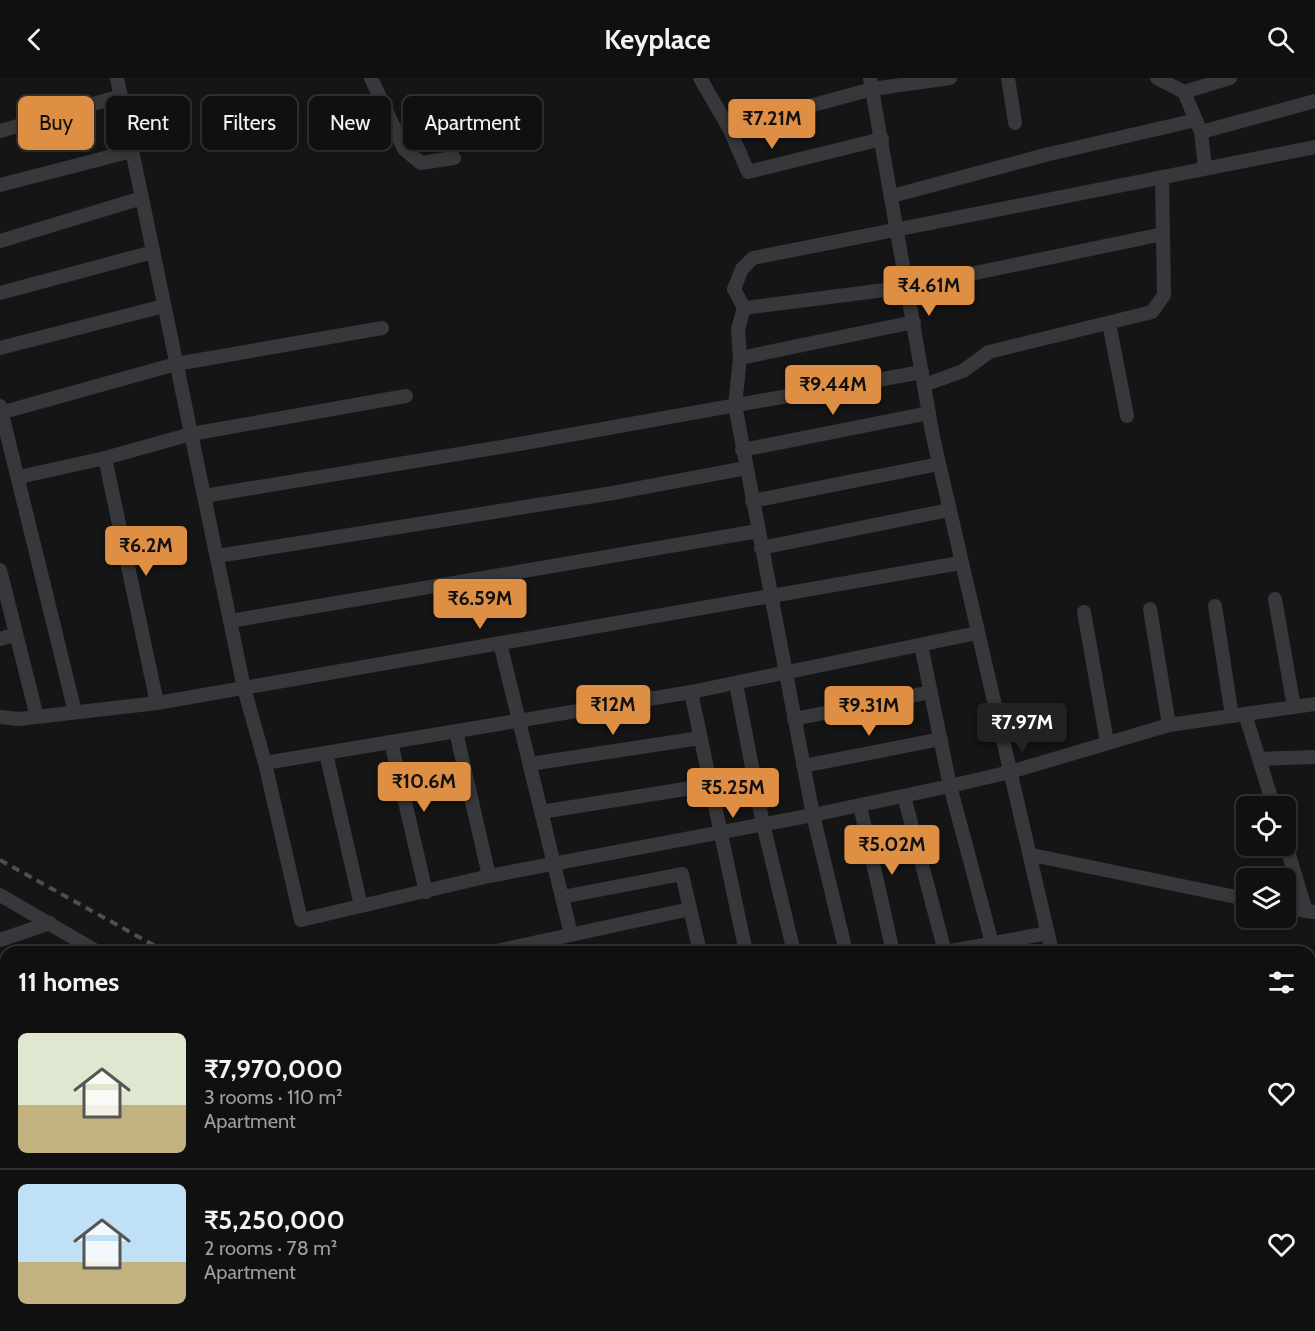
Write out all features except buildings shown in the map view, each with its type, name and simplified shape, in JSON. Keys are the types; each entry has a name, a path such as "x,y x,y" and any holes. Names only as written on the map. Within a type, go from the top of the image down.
{"street":[{"path":"117,78 121,96"},
{"path":"371,78 404,149 422,163 454,158"},
{"path":"700,78 729,128 748,172 882,139"},
{"path":"729,128 871,84 950,78"},
{"path":"1008,78 1015,123"},
{"path":"1157,78 1184,92 1199,126 1205,168"},
{"path":"1184,92 1230,78"},
{"path":"871,84 939,464 960,563 1032,855 1051,946"},
{"path":"0,131 106,100"},
{"path":"892,196 1045,155 1315,101"},
{"path":"845,946 803,766 735,405 740,358 738,329 744,308 734,289 742,268 753,258 899,231 1315,147"},
{"path":"0,185 132,151 244,688 265,763 301,920 489,876 861,806 1010,772 1169,725 1315,704"},
{"path":"204,496 735,405 923,379 963,370 988,352 1152,312 1164,295 1162,177"},
{"path":"0,241 142,198"},
{"path":"744,308 908,287 1163,234"},
{"path":"0,293 153,252"},
{"path":"0,348 164,306"},
{"path":"740,358 914,322"},
{"path":"1109,323 1127,416"},
{"path":"75,712 20,477 1,410 176,364 382,328"},
{"path":"20,477 105,458 191,434 406,396"},
{"path":"742,450 929,413"},
{"path":"105,458 156,703"},
{"path":"752,501 939,464"},
{"path":"216,556 613,493 746,468"},
{"path":"761,548 949,510"},
{"path":"230,621 758,531"},
{"path":"0,717 37,717 156,703 960,563"},
{"path":"0,570 37,717"},
{"path":"1275,598 1294,707"},
{"path":"1215,606 1238,715 1259,759 1271,796"},
{"path":"1150,609 1169,725"},
{"path":"1084,612 1107,742"},
{"path":"265,763 785,675 977,633"},
{"path":"0,639 16,634"},
{"path":"500,643 571,934"},
{"path":"921,645 950,786 992,944"},
{"path":"735,684 763,824 793,946"},
{"path":"691,692 745,946"},
{"path":"794,718 931,692"},
{"path":"456,732 489,876"},
{"path":"530,764 700,738"},
{"path":"803,766 941,739"},
{"path":"391,742 426,891"},
{"path":"326,753 361,906"},
{"path":"1259,759 1315,757"},
{"path":"541,812 710,784"},
{"path":"904,796 943,946"},
{"path":"861,806 892,946"},
{"path":"1032,855 1236,897"},
{"path":"1290,856 1311,912"},
{"path":"562,897 682,874 699,946"},
{"path":"0,895 88,946"},
{"path":"518,946 690,909"},
{"path":"1296,909 1311,912"},
{"path":"0,940 50,922"},
{"path":"986,946 1048,933"}],"railway":[{"path":"0,860 155,946"}]}
